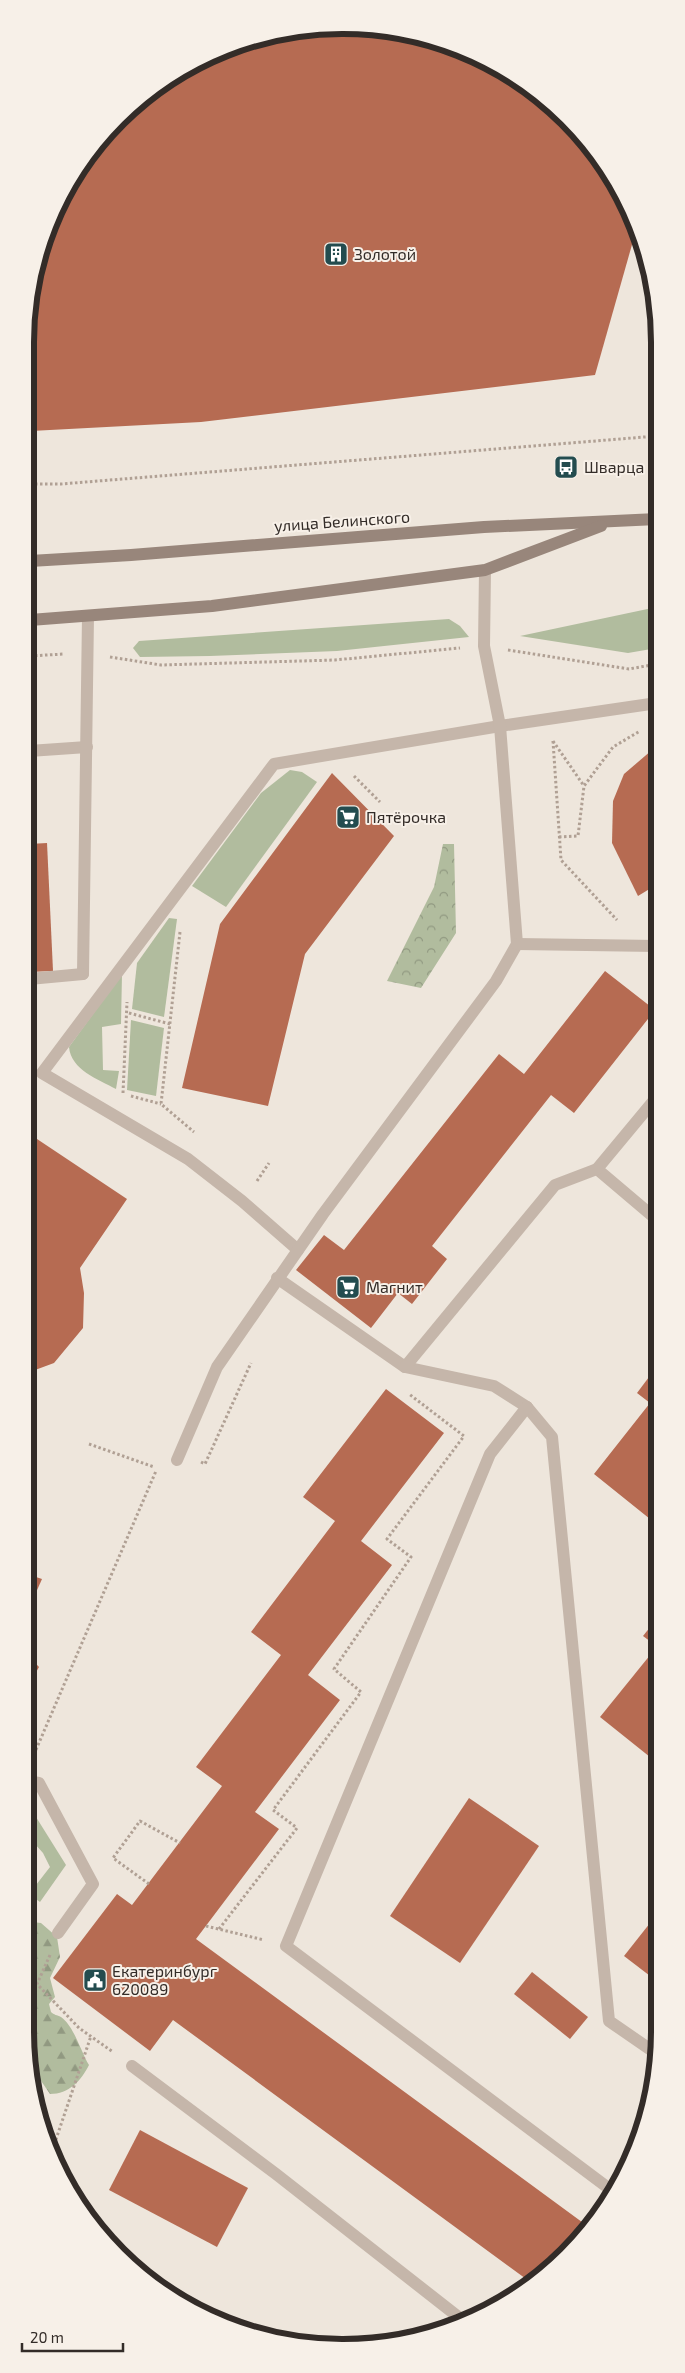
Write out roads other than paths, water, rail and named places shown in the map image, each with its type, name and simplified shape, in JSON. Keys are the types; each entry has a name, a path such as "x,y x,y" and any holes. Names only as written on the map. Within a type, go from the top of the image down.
{"main road":[{"name":"улица Белинского","path":"34,561 131,555 474,527 651,519"},
{"path":"34,620 212,606 485,570 610,522"}],"street":[{"path":"177,1460 218,1367 277,1278 496,981 517,944 500,726 484,646 485,570"},
{"path":"34,979 83,974 88,616"},
{"path":"298,1250 242,1202 188,1160 42,1073 274,764 500,726 651,704"},
{"path":"34,751 87,747"},
{"path":"517,944 651,946"},
{"path":"405,1367 555,1185 597,1169 651,1104"},
{"path":"597,1169 651,1215"},
{"path":"277,1278 405,1367 494,1386 527,1407 552,1437 609,2021 651,2050"},
{"path":"527,1407 490,1454 286,1946 609,2187"},
{"path":"34,1782 39,1783 94,1884 58,1933"},
{"path":"132,2066 276,2174 458,2317"}],"place":[{"name":"Золотой","path":"336,254"},
{"name":"Шварца","path":"566,467"},
{"name":"Пятёрочка","path":"348,817"},
{"name":"Магнит","path":"348,1287"},
{"name":"Екатеринбург 620089","path":"95,1980"}]}
